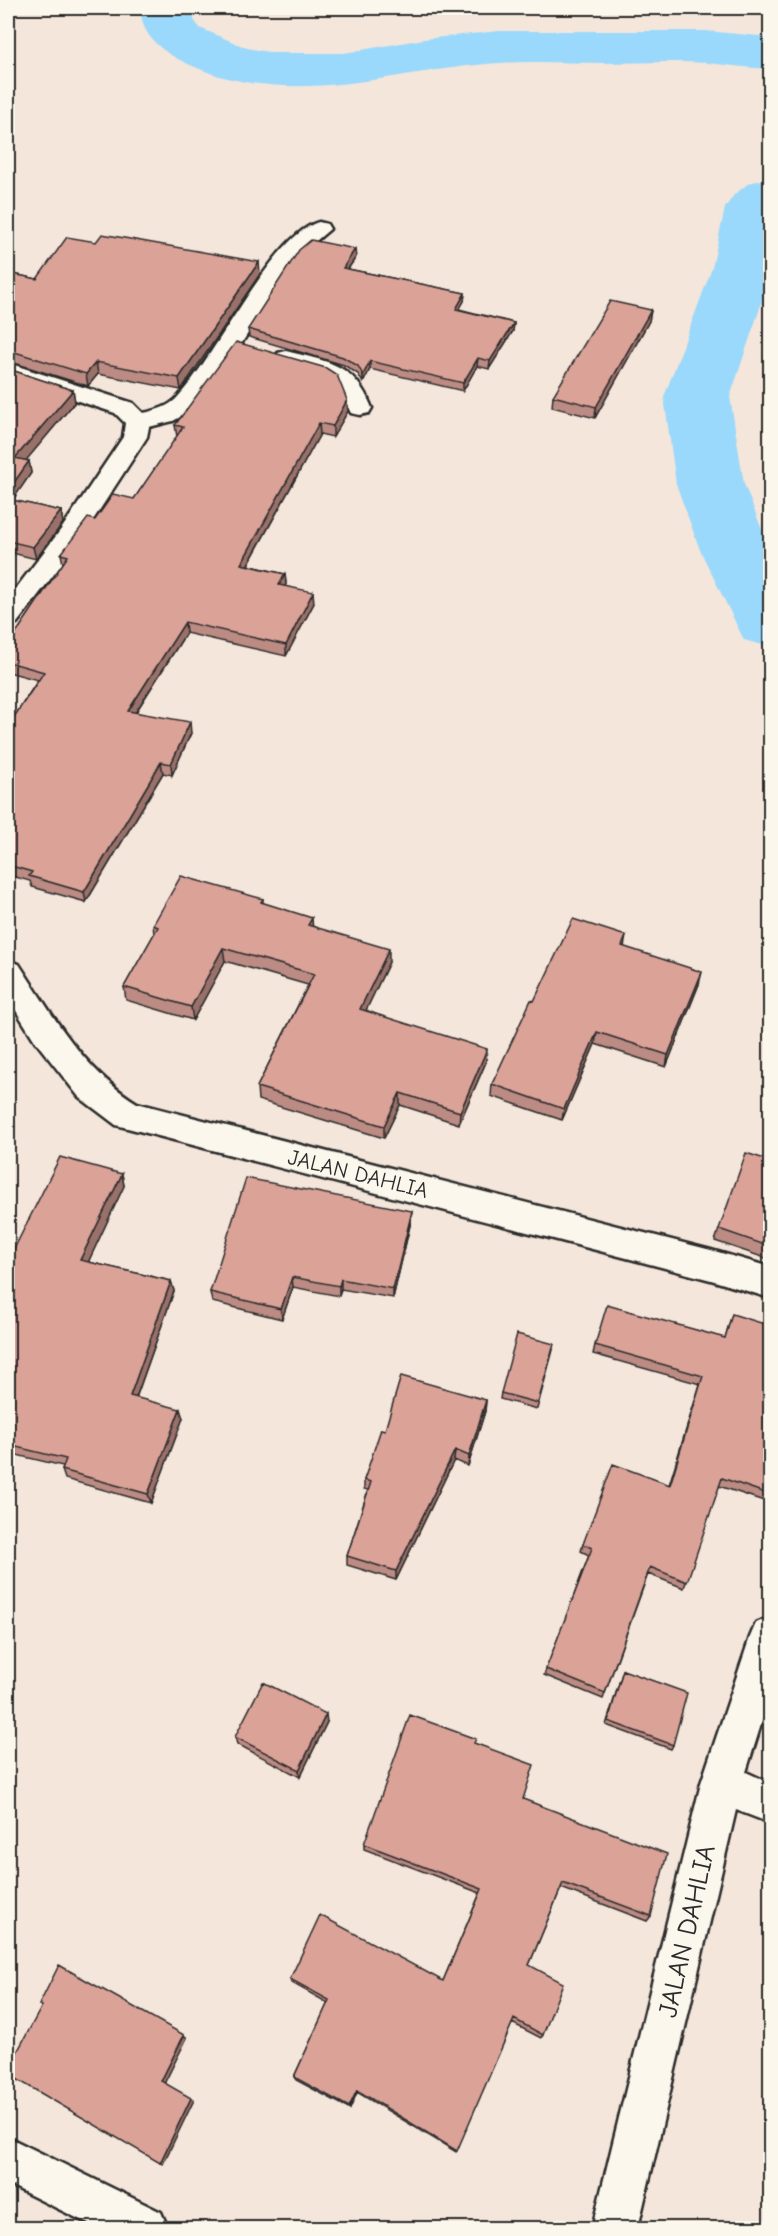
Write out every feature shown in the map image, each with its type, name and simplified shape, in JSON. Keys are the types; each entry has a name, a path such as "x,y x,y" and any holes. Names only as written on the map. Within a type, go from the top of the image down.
{"street":[{"path":"138,422 178,411 248,346 289,253 319,229"},
{"path":"248,346 335,372 349,381 360,408"},
{"path":"8,370 124,408 138,422"},
{"path":"8,616 71,534 135,437 138,422"},
{"name":"JALAN DAHLIA","path":"8,973 68,1061 104,1102 128,1115 711,1265 771,1283"},
{"name":"JALAN DAHLIA","path":"615,2229 722,1783 771,1636"},
{"path":"722,1783 771,1803"},
{"path":"8,2160 146,2229"}],"building":[{"path":"102,234 259,262 179,378 96,362 86,374 8,350 8,273 37,279 67,237 96,242"},
{"path":"311,240 355,249 343,268 465,293 456,309 514,323 490,361 478,358 463,383 370,361 363,375 358,366 343,357 248,329 299,250"},
{"path":"610,301 651,310 596,407 553,396"},
{"path":"236,342 326,368 337,375 347,400 333,426 319,423 241,564 285,574 279,585 313,592 286,645 185,622 128,711 190,722 171,764 161,762 84,892 29,876 32,872 8,865 8,726 44,672 8,662 8,645 68,556 61,554 88,518 95,520 113,494 134,499 183,427 175,425"},
{"path":"8,369 73,390 15,458 29,461 8,491"},
{"path":"8,499 61,511 33,547 8,541"},
{"path":"181,876 263,899 261,902 312,918 308,925 389,949 360,1009 487,1049 460,1112 400,1093 384,1126 257,1087 314,974 223,948 191,1007 124,987 158,927 153,925"},
{"path":"573,919 626,936 622,946 702,972 668,1055 597,1032 564,1109 492,1084 531,1000 534,1001"},
{"path":"746,1153 771,1161 771,1247 719,1229"},
{"path":"60,1157 122,1174 80,1260 171,1281 130,1396 180,1409 148,1494 62,1470 66,1459 8,1445 8,1265"},
{"path":"246,1178 412,1211 393,1289 341,1279 339,1286 292,1277 281,1309 210,1292"},
{"path":"607,1305 725,1338 732,1314 771,1326 771,1482 768,1494 722,1478 687,1582 650,1567 605,1693 546,1669 592,1548 583,1544 613,1464 670,1485 703,1376 595,1345"},
{"path":"517,1334 554,1344 538,1403 501,1393"},
{"path":"401,1376 486,1400 469,1456 455,1450 396,1571 347,1556 371,1482 364,1480 381,1429 385,1430"},
{"path":"623,1670 687,1693 673,1745 608,1721"},
{"path":"263,1682 326,1714 299,1770 235,1737"},
{"path":"410,1715 476,1739 474,1743 534,1765 523,1799 667,1854 651,1916 563,1883 529,1965 563,1983 543,2035 514,2019 457,2151 357,2090 349,2107 294,2077 329,2000 290,1979 320,1915 443,1981 482,1889 364,1844"},
{"path":"59,1965 184,2035 161,2081 191,2098 160,2163 8,2074 8,2069 42,2006 39,2005"},
{"path":"8,2224 18,2229 8,2229"}],"waterway":[{"path":"167,8 167,23 181,39 206,52 237,63 274,69 344,69 424,55 499,47 706,47 770,53"},
{"path":"770,196 755,208 743,268 697,397 710,484 735,550 770,622"}]}
